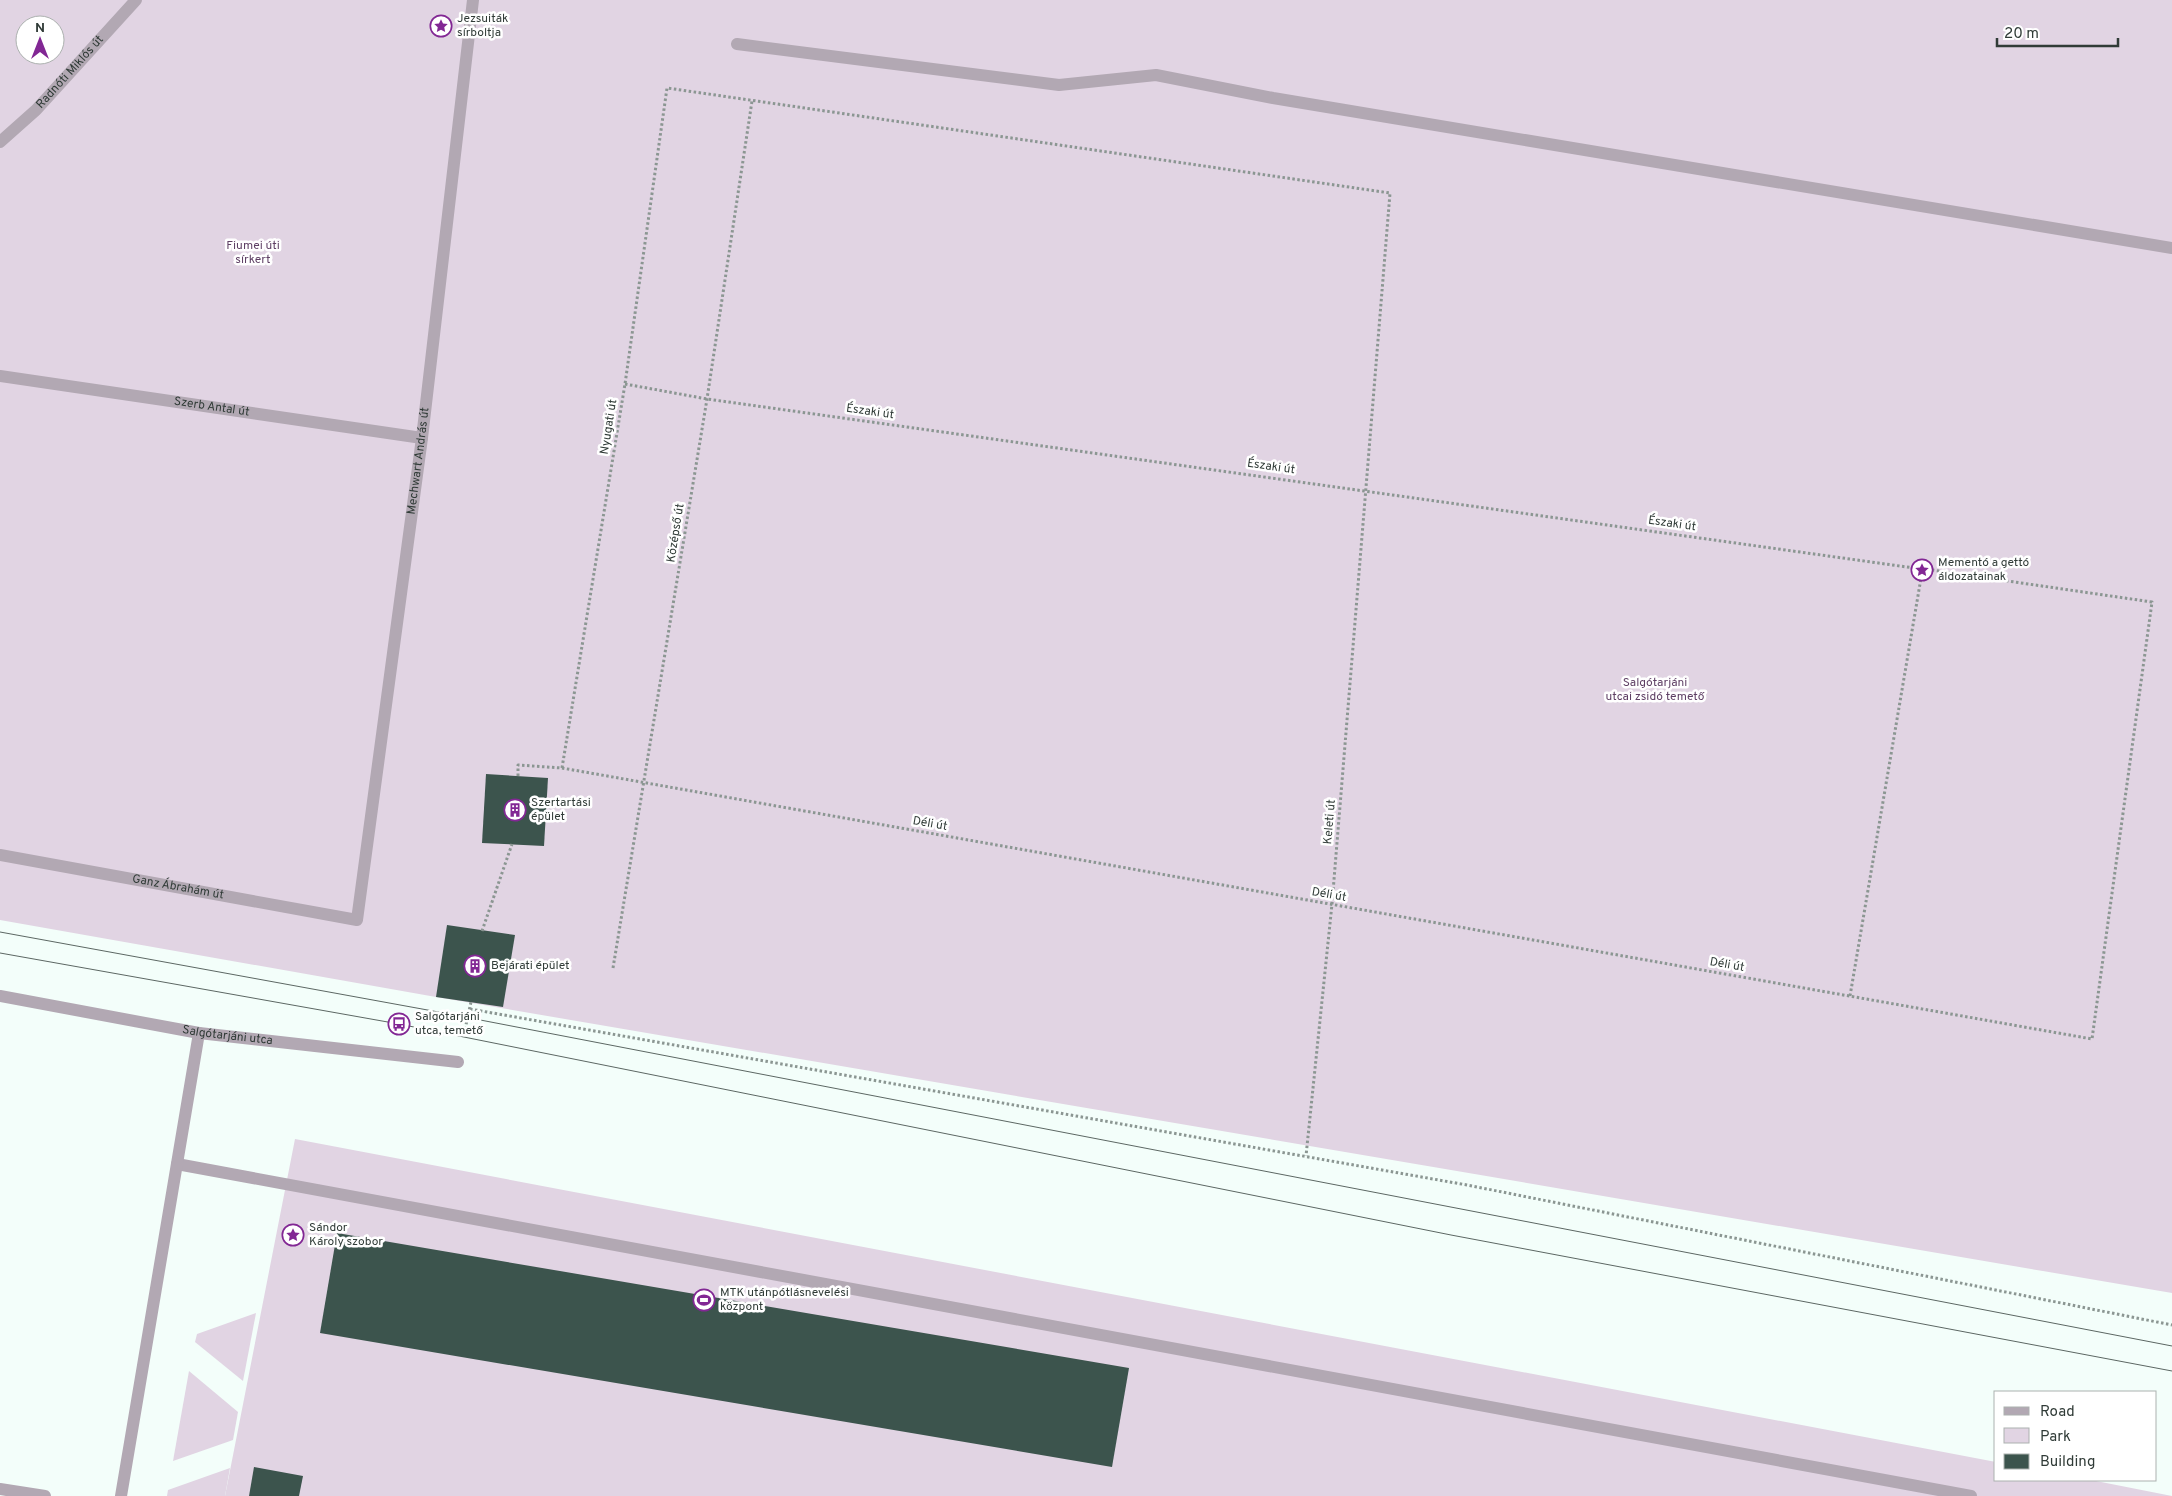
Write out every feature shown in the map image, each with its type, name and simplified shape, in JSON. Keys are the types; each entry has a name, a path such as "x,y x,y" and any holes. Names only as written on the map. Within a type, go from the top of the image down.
{"street":[{"name":"Radnóti Miklós út","path":"0,142 36,110 136,0"},
{"name":"Mechwart András út","path":"358,920 422,438 470,0"},
{"path":"737,44 1059,85 1156,75 1273,98 2172,248"},
{"name":"Szerb Antal út","path":"0,376 422,438"},
{"name":"Ganz Ábrahám út","path":"0,855 358,920"},
{"name":"Salgótarjáni utca","path":"0,996 199,1033 458,1062"},
{"path":"121,1496 199,1033"},
{"path":"177,1164 1972,1496"},
{"path":"0,1489 45,1496"}],"path":[{"name":"Nyugati út","path":"562,768 625,384 667,88 752,101"},
{"name":"Középső út","path":"613,968 707,398 752,101"},
{"name":"Keleti út","path":"752,101 1390,193 1332,904 1306,1156"},
{"name":"Északi út","path":"625,384 707,398 1366,489 1914,568"},
{"path":"1924,561 1930,564 1932,570 1928,576 1922,578 1916,574 1914,568 1918,562 1924,561"},
{"name":"Déli út","path":"518,776 518,765 562,768 2092,1039 2152,602 1932,570"},
{"path":"1850,996 1922,578"},
{"path":"482,931 512,844"},
{"path":"458,1062 471,1002"},
{"path":"470,1009 1477,1187 2172,1325"}],"green space":[{"name":"Salgótarjáni utcai zsidó temető","path":"0,0 2172,0 2172,1293 436,997 0,920"},
{"name":"MTK utánpótlásnevelési központ","path":"295,1139 1994,1462 1994,1481 2096,1481 2172,1496 225,1496"},
{"path":"256,1313 243,1381 195,1342 197,1334"},
{"path":"189,1371 238,1412 233,1440 173,1461"},
{"path":"230,1468 225,1496 167,1496 168,1490"}],"building":[{"name":"Szertartási épület","path":"486,774 548,778 544,846 482,843"},
{"name":"Bejárati épület","path":"447,925 515,935 503,1007 436,997"},
{"path":"337,1233 1129,1368 1112,1467 320,1333"},
{"path":"254,1467 303,1476 299,1496 249,1496"}],"tram line":[{"path":"0,932 444,1013 2172,1346"},
{"path":"0,953 399,1024 1451,1235 2172,1371"}],"place":[{"name":"Jezsuiták sírboltja","path":"441,26"},
{"name":"Mementó a gettó áldozatainak","path":"1922,570"},
{"name":"Szertartási épület","path":"515,810"},
{"name":"Bejárati épület","path":"475,966"},
{"name":"Salgótarjáni utca, temető","path":"399,1024"},
{"name":"Sándor Károly szobor","path":"293,1235"},
{"name":"MTK utánpótlásnevelési központ","path":"704,1300"}],"park label":[{"name":"Fiumei úti sírkert","path":"253,253"}]}
